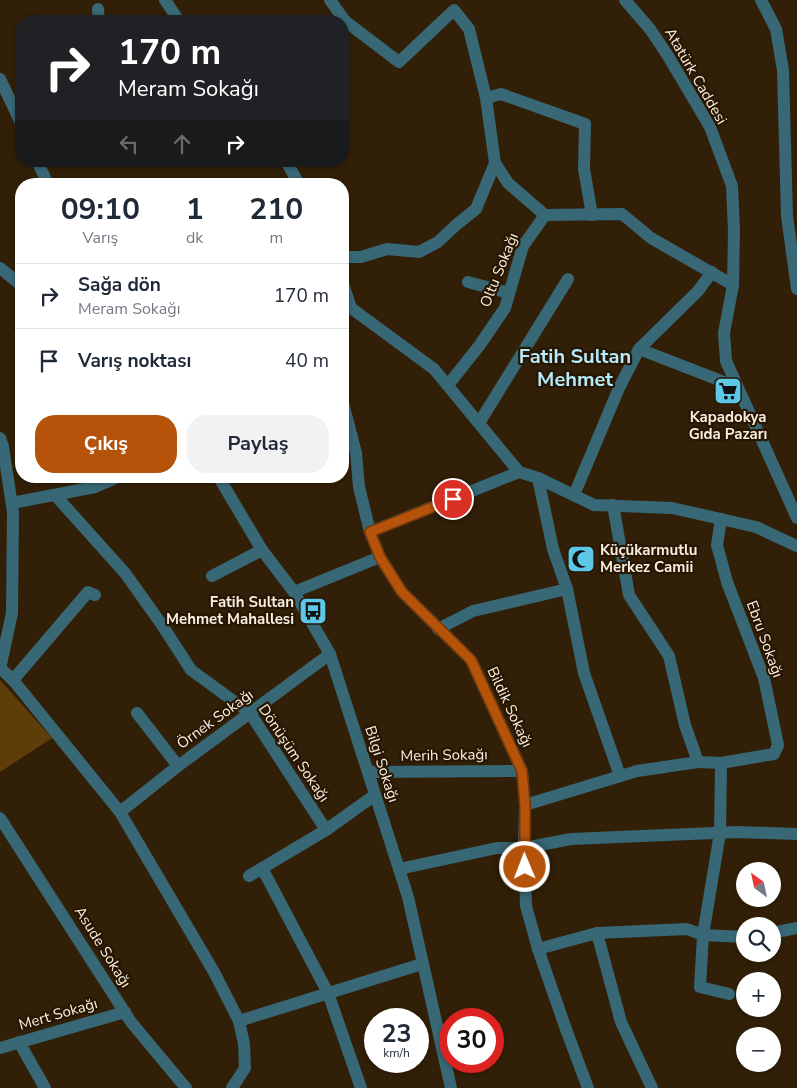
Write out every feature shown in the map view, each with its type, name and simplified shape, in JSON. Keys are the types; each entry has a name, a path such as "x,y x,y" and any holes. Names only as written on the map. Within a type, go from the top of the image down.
{"street":[{"path":"165,0 175,15"},
{"path":"330,0 341,15"},
{"name":"Atatürk Caddesi","path":"625,0 650,29 710,127 732,186 734,230 733,285 724,333 726,361 797,518"},
{"path":"762,0 776,30 783,70 787,216 797,288"},
{"path":"349,23 399,62 452,5 469,29 486,98 495,163 508,183 545,215 592,216 622,214 651,238 733,285"},
{"path":"0,78 15,110"},
{"path":"486,98 501,94 585,124 584,169 592,216"},
{"path":"349,257 361,257 387,249 419,252 438,242 476,209 495,163"},
{"path":"289,167 296,178"},
{"name":"Oltu Sokağı","path":"448,385 479,346 504,308 523,246 545,215"},
{"path":"0,268 15,280"},
{"path":"574,495 619,388 640,349 698,291 712,272"},
{"path":"479,422 568,279"},
{"path":"468,282 509,293"},
{"path":"349,313 434,368 520,472 538,478 594,505 672,508 756,527 797,546"},
{"path":"640,349 737,387"},
{"name":"Bildik Sokağı","path":"349,426 356,452 359,487 370,532 380,557 402,592 471,660 522,771 525,805 526,906 538,949 588,1088"},
{"path":"0,438 13,512 12,613 0,668 13,680 120,812 214,972 238,1021 244,1044 245,1068 232,1088"},
{"path":"370,532 520,472"},
{"path":"538,478 553,549 567,589 584,673 620,776"},
{"path":"12,503 95,487 104,483"},
{"name":"Bilgi Sokağı","path":"222,483 262,550 294,592 330,654 408,897 451,1088"},
{"name":"Dönüşüm Sokağı","path":"54,495 125,573 191,670 250,713 326,830"},
{"path":"614,506 630,595 669,656 684,725 698,762"},
{"name":"Ebru Sokağı","path":"525,805 637,772 698,762 721,763 774,754 778,745 764,678 727,582 717,545 721,519"},
{"path":"212,576 262,550"},
{"path":"294,592 380,557"},
{"path":"438,629 474,610 567,589"},
{"path":"13,680 88,592 95,595"},
{"name":"Örnek Sokağı","path":"120,812 178,766 330,654"},
{"path":"137,713 178,766"},
{"path":"721,763 720,833 703,935 700,987 729,994"},
{"name":"Merih Sokağı","path":"368,772 522,771"},
{"path":"249,876 326,830 375,794"},
{"name":"Asude Sokağı","path":"0,818 130,1022 186,1088"},
{"path":"399,870 497,848 524,848 571,839 720,833 797,834"},
{"path":"262,868 328,993 361,1088"},
{"path":"781,931 797,928"},
{"path":"538,949 597,933 687,929 703,935 736,937"},
{"path":"597,933 621,1022 652,1088"},
{"path":"238,1021 422,964"},
{"name":"Mert Sokağı","path":"0,1048 124,1012"},
{"path":"19,1042 45,1088"}],"shaded area":[{"path":"0,680 52,738 0,772"}],"place":[{"name":"Kapadokya Gıda Pazarı","path":"728,391"},
{"name":"Küçükarmutlu Merkez Camii","path":"581,559"},
{"name":"Fatih Sultan Mehmet Mahallesi","path":"313,611"}],"district":[{"name":"Fatih Sultan Mehmet","path":"575,368"}],"route":[{"path":"453,499 370,532 380,557 402,592 471,660 522,771 525,805 525,867"}]}
